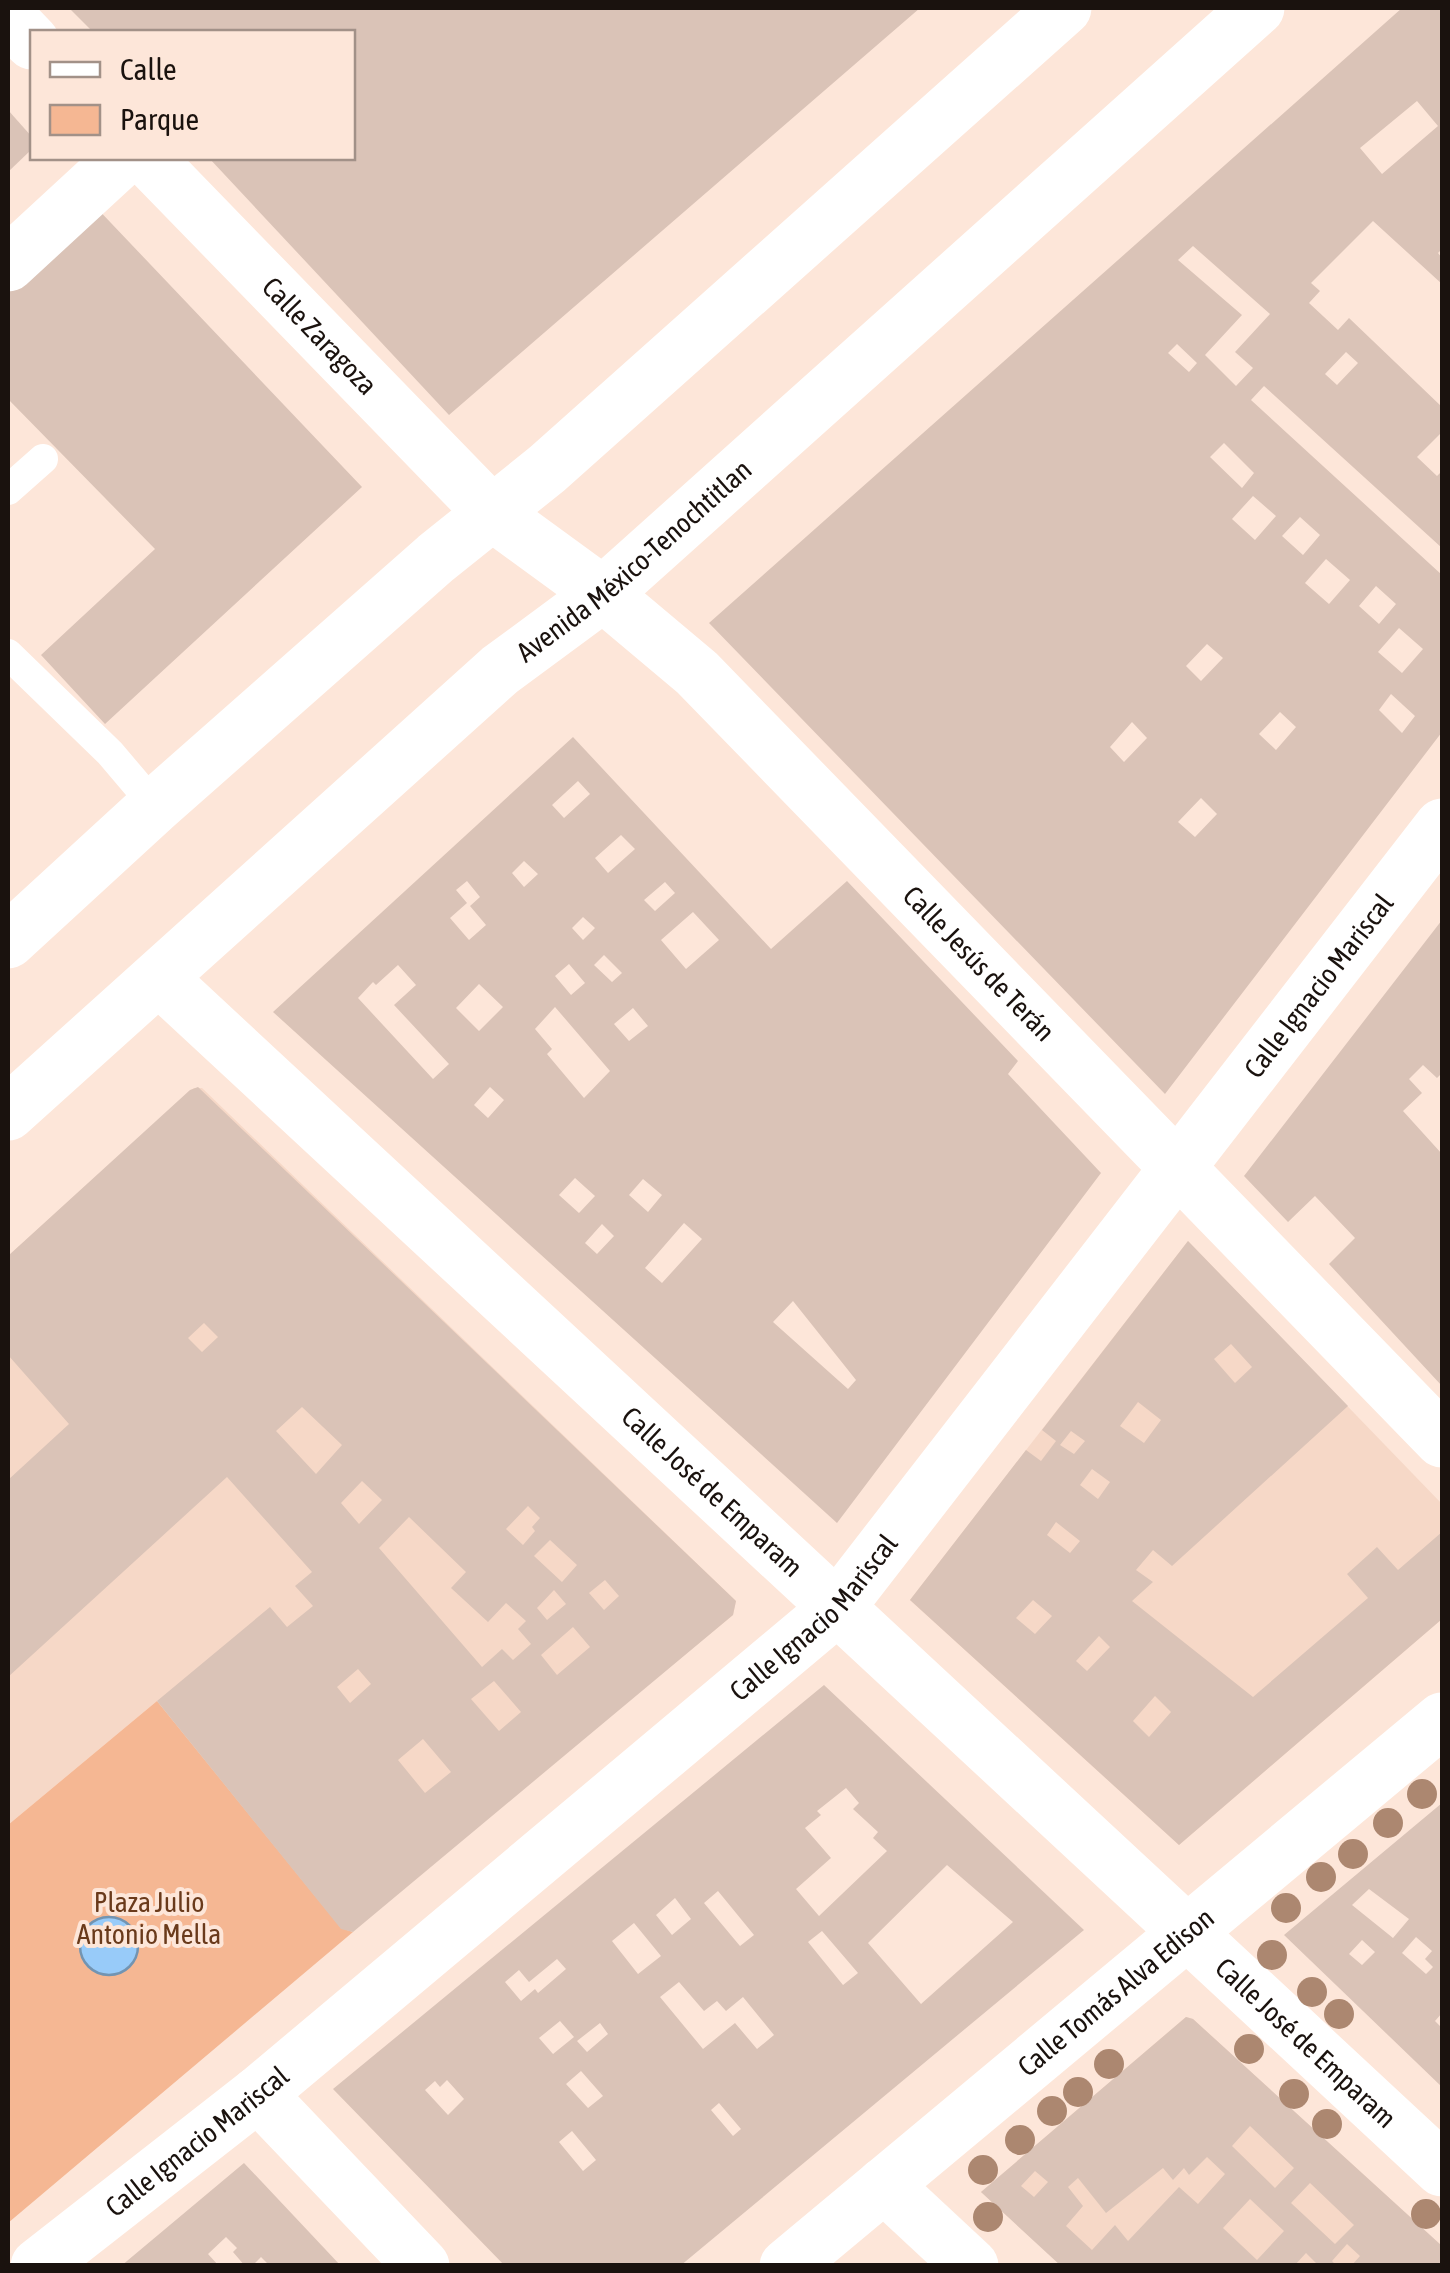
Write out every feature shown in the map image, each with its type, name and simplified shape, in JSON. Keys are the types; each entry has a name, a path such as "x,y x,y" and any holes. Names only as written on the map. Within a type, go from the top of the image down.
{"street":[{"path":"8,941 155,806 1064,8"},
{"name":"Avenida México-Tenochtitlan","path":"8,1113 500,670 603,594 1257,8"},
{"path":"8,17 30,40"},
{"path":"8,264 122,160"},
{"name":"Calle Zaragoza","path":"150,160 492,513"},
{"name":"Calle Jesús de Terán","path":"492,513 603,594 698,672 1442,1440"},
{"name":"Calle Ignacio Mariscal","path":"38,2266 258,2094 836,1609 1442,826"},
{"name":"Calle José de Emparam","path":"159,978 1442,2169"},
{"name":"Calle Tomás Alva Edison","path":"788,2266 1442,1720"},
{"path":"258,2094 422,2266"},
{"path":"884,2185 970,2266"}],"lane":[{"path":"8,490 43,459"},
{"path":"8,654 110,754 155,806"}],"shaded area":[{"path":"194,1088 202,1088 736,1601 733,1615 341,1929 157,1701 8,1825 8,1256"},
{"path":"1188,1241 1442,1504 1442,1619 1179,1845 910,1600"},
{"path":"1186,2017 1193,2019 1442,2246 1442,2265 1061,2265 981,2192"}],"green space":[{"name":"Plaza Julio Antonio Mella","path":"157,1701 341,1928 353,1932 8,2223 8,1825"}],"water":[{"path":"109,1917 129,1926 138,1946 129,1966 109,1975 89,1966 80,1946 89,1926"}],"building":[{"path":"69,8 920,8 449,415 211,160 355,160 355,30 91,30"},
{"path":"1402,8 1442,8 1442,249 1438,253 1442,258 1442,284 1373,221 1311,283 1320,291 1309,303 1338,330 1349,318 1442,407 1442,432 1417,457 1437,476 1442,471 1442,548 1264,386 1251,400 1442,575 1442,732 1165,1094 709,623","holes":["1417,101 1438,126 1382,174 1360,148","1193,246 1270,314 1235,352 1253,368 1236,386 1205,355 1242,315 1178,260","1177,344 1197,363 1189,372 1168,353","1346,352 1358,363 1337,385 1325,374","1224,443 1254,473 1242,488 1210,457","1253,496 1276,516 1255,540 1232,519","1300,517 1320,535 1303,555 1282,536","1326,559 1350,580 1329,604 1305,583","1376,586 1396,604 1379,624 1359,606","1399,628 1423,649 1402,673 1378,652","1207,644 1223,658 1201,681 1186,666","1391,694 1415,716 1402,733 1379,710","1280,712 1296,727 1276,750 1259,734","1132,722 1147,738 1124,762 1110,747","1201,798 1217,814 1195,837 1178,822"]},
{"path":"8,110 30,135 30,151 8,172"},
{"path":"92,203 362,487 105,724 41,655 155,549 8,399 8,283"},
{"path":"573,737 771,949 847,881 1018,1061 1008,1074 1101,1173 837,1523 273,1012","holes":["578,781 590,794 564,818 552,805","621,835 635,849 608,873 595,858","524,861 538,874 524,887 512,873","467,881 480,897 470,906 486,925 469,940 450,918 467,903 456,890","665,882 675,893 655,911 644,900","693,912 719,940 686,969 661,940","583,917 595,928 583,940 572,928","604,955 622,973 612,982 594,965","569,964 585,983 571,995 555,976","398,965 416,985 394,1005 449,1064 433,1079 358,998","479,984 503,1007 479,1031 456,1008","555,1007 610,1071 584,1098 547,1054 552,1049 535,1029","633,1008 648,1026 629,1041 614,1024","490,1087 504,1100 488,1118 474,1105","575,1178 595,1196 579,1213 559,1195","643,1179 662,1195 648,1212 629,1195","684,1223 702,1239 662,1283 645,1268","602,1224 614,1236 597,1254 585,1243","793,1301 856,1380 848,1389 773,1322"]},
{"path":"1442,920 1442,1073 1437,1078 1423,1065 1409,1079 1422,1093 1403,1111 1442,1154 1442,1386 1329,1264 1355,1238 1315,1196 1288,1222 1244,1176"},
{"path":"198,1087 736,1601 733,1615 353,1932 341,1929 157,1701 270,1607 287,1627 313,1606 295,1586 312,1572 227,1477 8,1677 8,1480 69,1424 8,1355 8,1256 190,1090","holes":["204,1323 218,1337 202,1352 188,1338","302,1407 342,1445 316,1474 276,1431","362,1481 382,1500 359,1524 341,1503","528,1506 540,1518 523,1545 506,1529","409,1517 466,1572 451,1588 488,1622 506,1603 526,1621 518,1629 531,1644 513,1660 502,1649 482,1667 379,1548","550,1540 577,1565 562,1582 534,1556","605,1580 619,1596 604,1610 589,1593","554,1590 566,1604 547,1620 537,1608","573,1627 590,1647 557,1675 541,1655","358,1669 371,1684 350,1703 337,1687","494,1681 521,1712 499,1731 471,1699","423,1739 451,1772 425,1793 398,1760"]},
{"path":"1188,1241 1348,1406 1172,1566 1153,1550 1136,1570 1153,1582 1132,1601 1253,1697 1368,1598 1347,1574 1377,1547 1398,1570 1442,1532 1442,1619 1179,1845 910,1600 1026,1450 1041,1461 1056,1441 1042,1430","holes":["1231,1344 1252,1367 1235,1383 1214,1359","1138,1402 1161,1420 1144,1443 1120,1426","1071,1431 1085,1441 1074,1454 1060,1445","1092,1469 1110,1482 1098,1499 1080,1485","1056,1522 1080,1541 1070,1553 1047,1535","1033,1600 1052,1616 1035,1634 1016,1618","1099,1636 1110,1647 1087,1671 1076,1661","1155,1696 1171,1712 1149,1737 1133,1721"]},
{"path":"824,1685 1084,1930 680,2266 505,2266 333,2089","holes":["846,1788 859,1803 853,1809 878,1832 873,1838 887,1851 819,1916 796,1889 831,1858 805,1828 821,1815 817,1811","947,1865 1013,1922 921,2004 868,1943","718,1891 754,1935 740,1946 704,1903","675,1898 691,1919 672,1935 656,1915","634,1923 661,1956 638,1974 612,1941","822,1931 858,1973 843,1985 808,1942","557,1959 566,1969 538,1993 535,1989 521,2001 505,1982 519,1970 529,1982","679,1982 704,2011 717,2001 726,2011 743,1997 774,2035 757,2049 735,2023 703,2049 660,1997","560,2021 574,2037 553,2054 539,2038","600,2023 608,2034 587,2052 577,2041","581,2071 603,2096 588,2108 566,2084","447,2080 464,2099 448,2115 425,2090 435,2081 440,2087","719,2103 741,2129 733,2136 711,2110","572,2131 596,2160 583,2171 559,2142"]},
{"path":"1442,1803 1442,2013 1435,2021 1442,2028 1442,2087 1284,1935","holes":["1369,1889 1409,1919 1393,1938 1352,1905","1416,1937 1432,1951 1425,1959 1433,1967 1426,1974 1402,1953","1362,1940 1375,1952 1362,1965 1349,1954"]},
{"path":"1186,2017 1193,2019 1442,2246 1442,2266 1351,2266 1360,2256 1347,2244 1332,2261 1337,2266 1319,2266 1306,2253 1294,2266 1061,2266 981,2192","holes":["1250,2126 1294,2168 1275,2188 1232,2146","1207,2157 1225,2174 1198,2204 1179,2187 1128,2241 1115,2225 1092,2250 1066,2226 1083,2206 1068,2187 1078,2178 1106,2213 1163,2168 1173,2180 1184,2168 1189,2175","1035,2171 1048,2182 1034,2197 1021,2186","1310,2183 1354,2225 1335,2244 1291,2203","1250,2199 1284,2231 1257,2260 1223,2228"]},
{"path":"244,2163 341,2266 270,2266 261,2257 252,2266 245,2266 233,2252 237,2248 226,2237 208,2254 219,2266 121,2266"}]}
